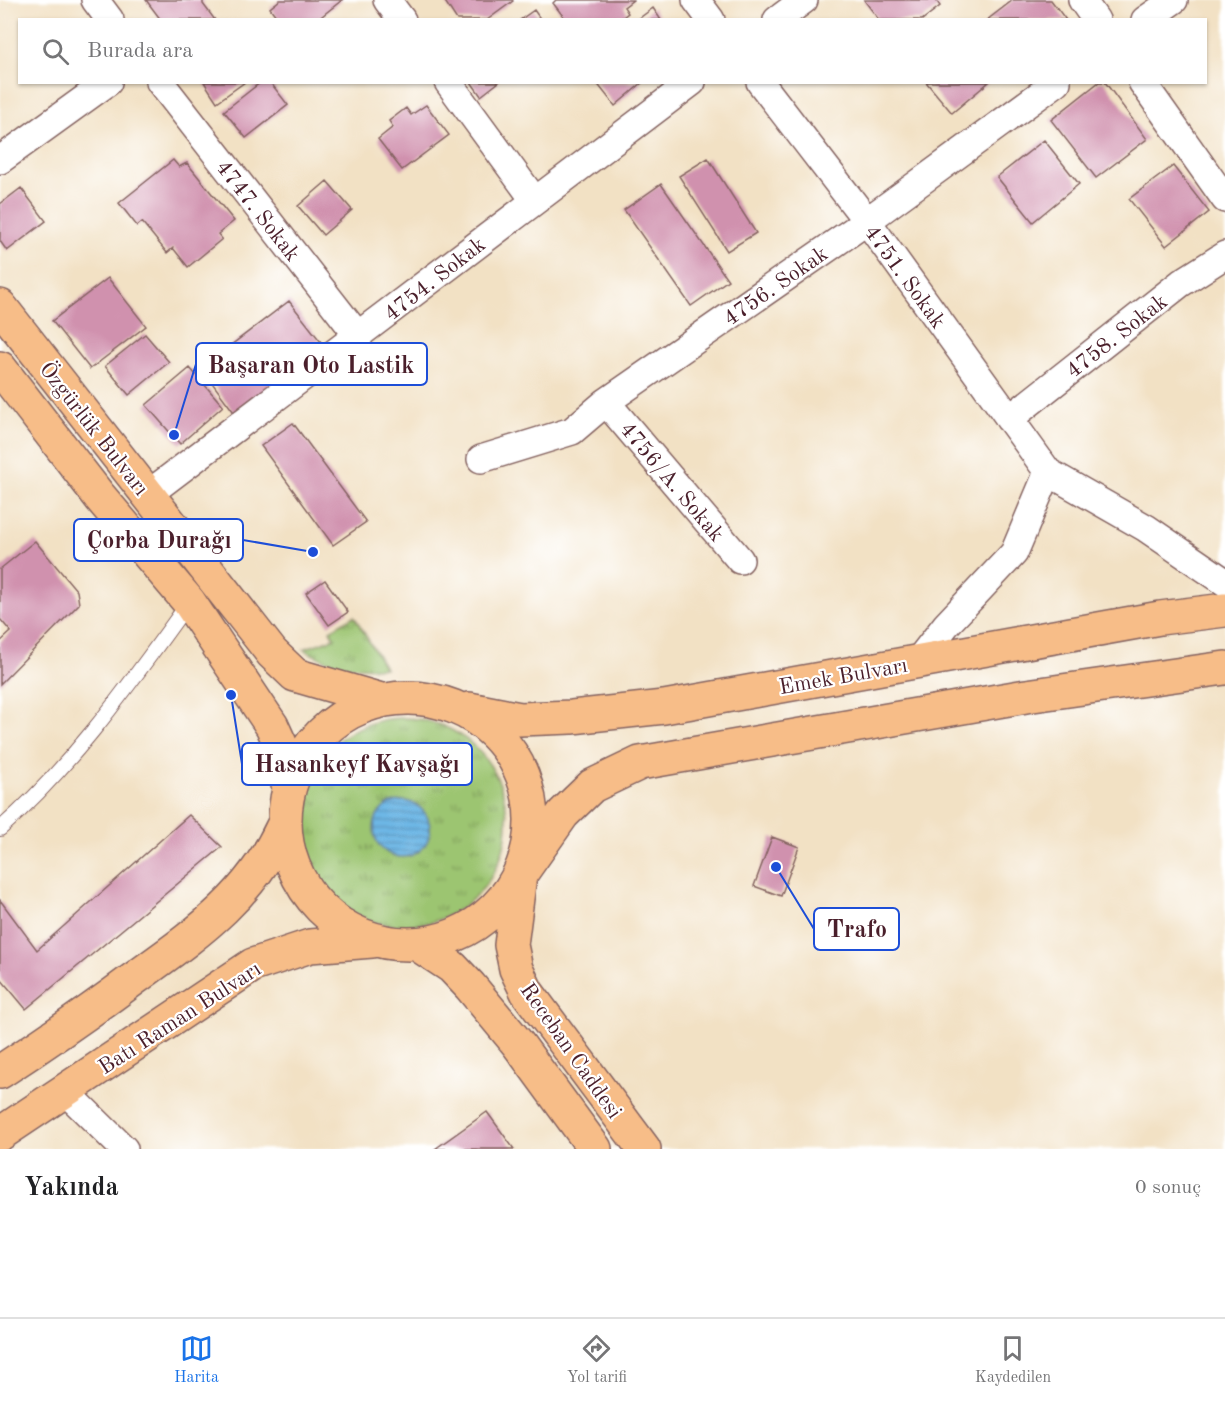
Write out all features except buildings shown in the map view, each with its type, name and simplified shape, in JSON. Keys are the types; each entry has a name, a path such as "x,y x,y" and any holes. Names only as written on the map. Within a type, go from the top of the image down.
{"main road":[{"name":"Özgürlük Bulvarı","path":"0,306 272,653 295,675 378,699"},
{"path":"0,368 100,497 189,602 272,726 282,748 288,784 283,826 272,851 240,893 212,922 70,1026 0,1072"},
{"name":"Emek Bulvarı","path":"460,708 520,719 572,717 664,707 1160,618 1225,610"},
{"path":"283,826 291,864 310,898 339,924 374,940 417,944 459,934 494,910 563,814 592,786 640,763 1026,696 1225,668"},
{"path":"288,784 308,746 339,717 378,699 422,697 460,708 493,730 517,761 530,798 531,838 520,875"},
{"name":"Receban Caddesi","path":"520,875 511,945 527,992 644,1149"},
{"name":"Batı Raman Bulvarı","path":"0,1134 253,965 310,946 374,940"},
{"name":"Receban Caddesi","path":"417,944 452,967 470,986 518,1044 595,1149"}],"street":[{"path":"95,0 108,18"},
{"path":"387,0 400,18"},
{"path":"696,0 710,18"},
{"path":"780,18 804,0"},
{"path":"1082,0 1095,18"},
{"path":"1148,18 1174,0"},
{"path":"0,160 105,84"},
{"name":"4747. Sokak","path":"162,84 358,337"},
{"path":"449,84 535,201"},
{"name":"4754. Sokak","path":"147,495 689,84"},
{"name":"4751. Sokak","path":"762,84 867,221 1048,472"},
{"name":"4756. Sokak","path":"481,459 572,432 606,402 867,221 1054,84"},
{"path":"1143,84 1225,199"},
{"name":"4758. Sokak","path":"1009,419 1181,283 1225,255"},
{"name":"4756/A. Sokak","path":"606,402 740,560"},
{"path":"918,661 946,625 1014,554 1048,472 1146,528 1225,582"},
{"path":"65,1091 124,1149"}],"lane":[{"path":"0,829 34,799 111,710 189,602"}],"green space":[{"path":"354,616 385,668 343,665 313,655 304,649 334,638 330,630"},
{"path":"393,718 413,718 433,722 452,730 477,748 490,764 499,782 507,812 503,852 499,862 490,880 477,896 461,909 433,922 413,926 393,926 373,922 354,914 337,903 322,888 303,852 299,832 299,812 303,792 311,773 322,756 337,741 373,722"}],"water":[{"path":"402,801 413,803 422,809 428,818 430,829 428,840 422,849 413,855 402,857 391,855 382,849 376,840 374,829 376,818 382,809 391,803"}],"place":[{"name":"Başaran Oto Lastik","path":"174,435"},
{"name":"Çorba Durağı","path":"313,552"},
{"name":"Hasankeyf Kavşağı","path":"231,695"},
{"name":"Trafo","path":"776,867"}]}
